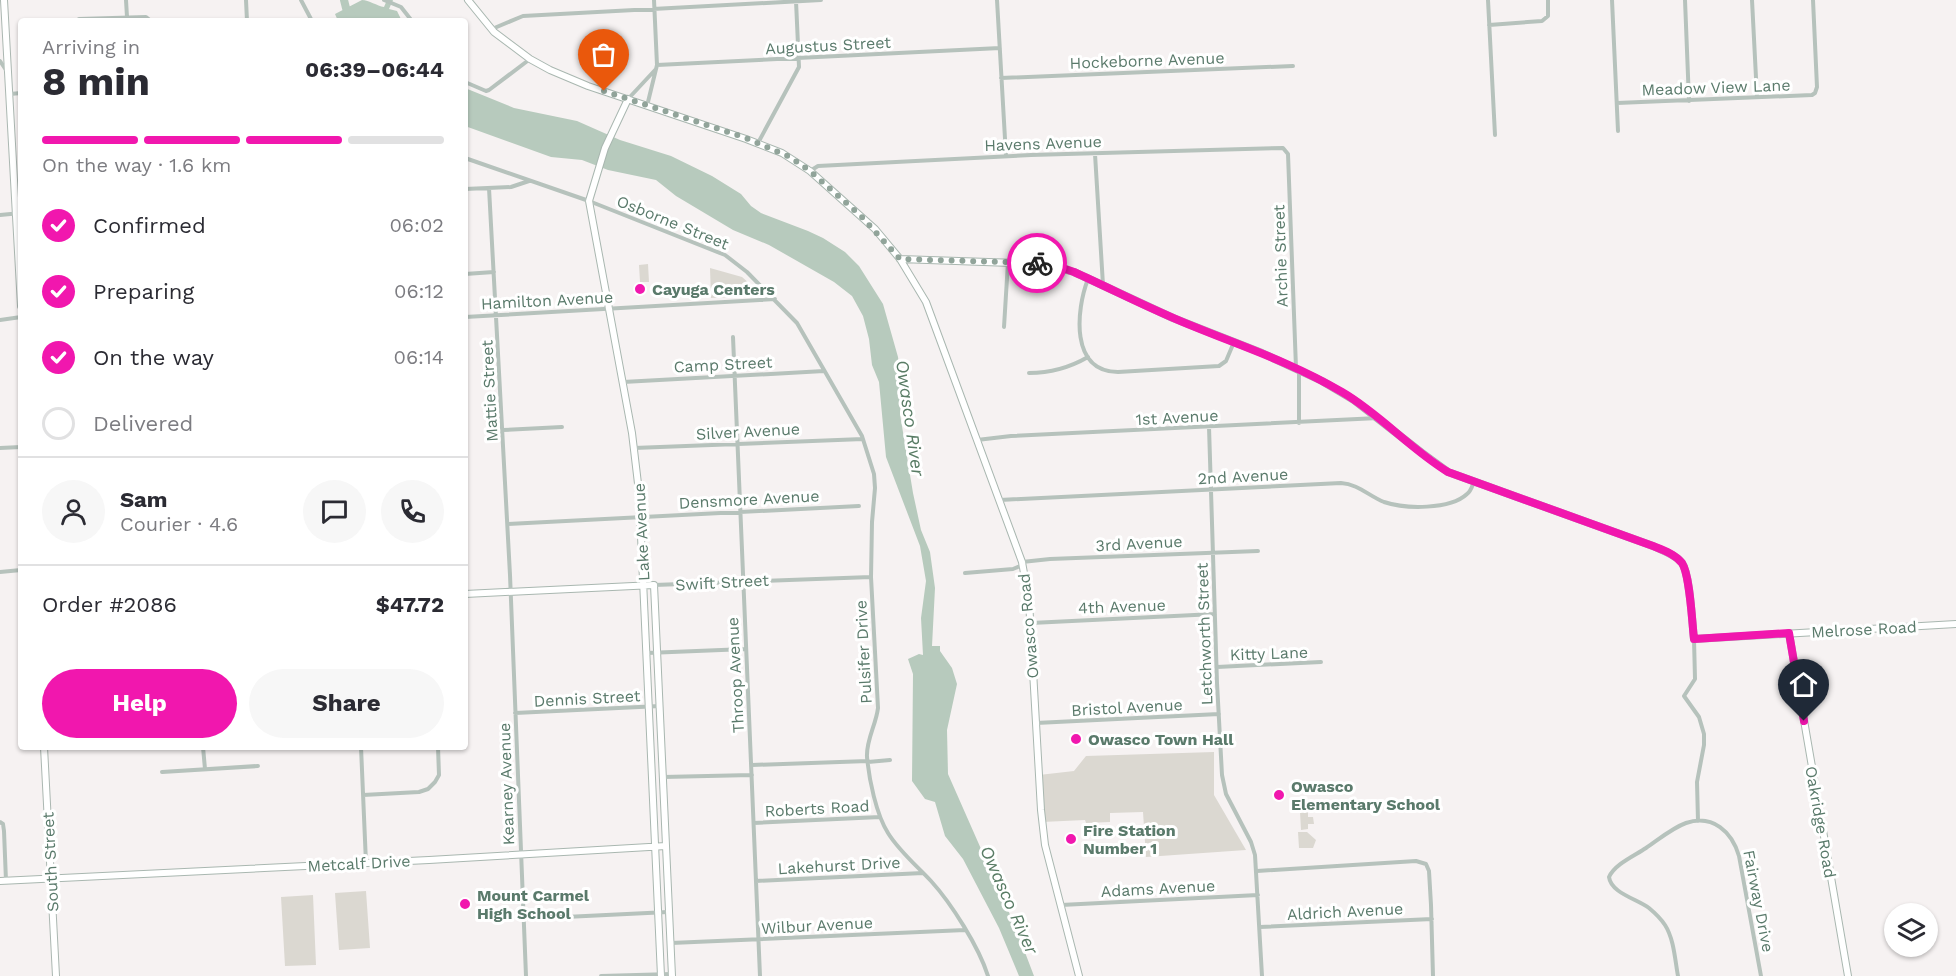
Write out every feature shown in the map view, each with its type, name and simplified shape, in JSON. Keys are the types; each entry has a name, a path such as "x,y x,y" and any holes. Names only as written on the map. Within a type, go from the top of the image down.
{"main road":[{"path":"4,0 18,214"},
{"name":"Owasco Road","path":"468,0 492,30 530,59 574,80 782,153 809,170 861,216 900,259 926,302 1022,562 1031,623 1045,845 1079,976"},
{"name":"Lake Avenue","path":"628,99 615,125 589,201 634,448 644,585 661,975"},
{"path":"900,259 1008,262 1057,266 1173,318 1298,369 1343,392 1448,472 1675,556 1687,573 1694,639"},
{"name":"Lake Avenue","path":"654,585 672,975"},
{"name":"Swift Street","path":"468,594 654,585"},
{"name":"Melrose Road","path":"1694,639 1956,624"},
{"name":"Oakridge Road","path":"1789,633 1848,976"},
{"name":"South Street","path":"44,750 56,976"},
{"name":"Metcalf Drive","path":"3,881 666,846"}],"street":[{"path":"126,0 127,17"},
{"path":"246,0 247,18"},
{"path":"301,0 310,18"},
{"path":"384,0 395,4 410,18"},
{"path":"647,106 656,66 654,0"},
{"path":"492,30 523,16 821,0"},
{"path":"997,0 1006,156"},
{"path":"1488,0 1495,135"},
{"path":"1489,25 1544,20 1549,13 1548,0"},
{"path":"1612,0 1618,131"},
{"path":"1685,0 1689,100"},
{"path":"1752,0 1757,97"},
{"name":"Meadow View Lane","path":"1617,103 1812,95 1817,87 1813,0"},
{"path":"758,143 799,67 796,1"},
{"path":"103,18 147,18"},
{"name":"Augustus Street","path":"656,66 1000,48"},
{"path":"468,83 489,90 530,59"},
{"path":"0,61 8,73"},
{"path":"628,99 656,66"},
{"name":"Hockeborne Avenue","path":"1001,78 1293,66"},
{"path":"9,94 18,93"},
{"name":"Havens Avenue","path":"809,170 818,166 1006,156 1280,147"},
{"name":"Archie Street","path":"1280,147 1288,154 1299,423"},
{"path":"1095,154 1103,286"},
{"name":"Osborne Street","path":"468,159 589,201 725,255 738,263 796,323 863,439 874,474 873,505"},
{"path":"468,189 511,187 530,181"},
{"name":"Mattie Street","path":"489,188 511,592"},
{"path":"0,214 18,214"},
{"path":"1004,327 1008,262"},
{"path":"468,273 494,272"},
{"path":"1088,279 1079,323 1088,357 1096,366 1112,372 1219,366 1225,363 1234,342"},
{"name":"Hamilton Avenue","path":"468,316 775,299"},
{"path":"0,320 18,317"},
{"name":"Throop Avenue","path":"733,337 760,976"},
{"path":"1029,374 1055,371 1088,357"},
{"name":"Camp Street","path":"622,382 824,371"},
{"name":"1st Avenue","path":"978,440 1011,436 1378,418"},
{"path":"503,430 562,427"},
{"name":"Letchworth Street","path":"1209,428 1223,785 1229,802 1251,842 1257,871 1262,976"},
{"name":"Silver Avenue","path":"634,448 863,439"},
{"path":"0,448 18,447"},
{"name":"2nd Avenue","path":"1000,500 1346,483 1393,504 1419,507 1457,500 1468,494 1474,482"},
{"name":"Pulsifer Drive","path":"873,505 871,577 878,708 869,742 868,761 880,817 895,843 950,904 988,976"},
{"name":"Densmore Avenue","path":"508,525 640,516 859,506"},
{"name":"3rd Avenue","path":"1022,562 1258,551"},
{"path":"965,573 1017,568 1022,562"},
{"path":"0,572 18,570"},
{"name":"Swift Street","path":"654,585 871,577"},
{"name":"Kearney Avenue","path":"511,592 526,976"},
{"name":"4th Avenue","path":"1031,623 1215,614"},
{"path":"1678,976 1672,942 1665,926 1650,909 1616,889 1609,882 1610,873 1633,856 1679,826 1698,821 1697,782 1704,734 1699,717 1684,696 1691,689 1695,679 1694,639"},
{"path":"647,653 746,649"},
{"name":"Kitty Lane","path":"1217,667 1322,662"},
{"name":"Dennis Street","path":"515,713 660,706"},
{"name":"Bristol Avenue","path":"1036,723 1220,714"},
{"path":"204,750 205,769"},
{"path":"361,750 366,863"},
{"path":"363,795 419,792 428,789 439,775 438,750"},
{"path":"752,765 890,760"},
{"path":"162,771 258,766"},
{"path":"663,777 752,775"},
{"name":"Roberts Road","path":"754,823 880,817"},
{"name":"Fairway Drive","path":"1698,821 1720,827 1731,836 1736,844 1761,976"},
{"path":"0,822 3,824 4,831 3,881"},
{"path":"1257,871 1343,865 1421,862 1425,864 1429,871 1432,976"},
{"name":"Lakehurst Drive","path":"756,881 923,873"},
{"name":"Adams Avenue","path":"1060,906 1258,895"},
{"path":"524,919 669,912"},
{"name":"Aldrich Avenue","path":"1260,927 1432,919"},
{"name":"Wilbur Avenue","path":"670,943 965,930"},
{"path":"601,976 672,975"}],"shaded area":[{"path":"362,0 384,7 387,0 393,0 389,9 397,11 400,18 337,18 335,14"},
{"path":"468,89 514,108 577,121 620,140 671,156 712,176 741,194 751,206 761,213 808,231 845,252 859,266 883,304 898,357 902,388 900,414 913,493 921,530 930,552 935,588 932,646 940,646 940,651 952,668 957,684 947,730 948,774 1015,926 1034,976 1019,976 999,928 963,859 945,836 935,802 925,799 912,781 913,674 908,659 919,654 923,655 921,618 926,581 920,546 886,457 879,382 872,365 863,316 852,296 834,282 769,245 733,230 676,196 656,180 608,170 582,160 551,157 468,127"},
{"path":"648,264 649,282 640,282 639,265"},
{"path":"710,268 742,277 757,290 754,296 711,298"},
{"path":"1214,752 1214,795 1246,850 1146,857 1143,812 1110,813 1110,822 1086,823 1085,820 1042,822 1039,775 1074,771 1086,756"},
{"path":"1308,811 1308,817 1313,817 1314,824 1308,824 1308,829 1301,830 1300,812"},
{"path":"1298,832 1307,832 1316,840 1313,848 1299,848"},
{"path":"366,891 370,948 339,950 335,893"},
{"path":"313,895 316,965 285,966 281,897"}],"waterway":[{"name":"Owasco River","path":"344,0 353,18"}],"way so far":[{"path":"604,91 746,138 790,157 810,171 861,216 900,259 1037,263"}],"place":[{"name":"Cayuga Centers","path":"640,289"},
{"name":"Owasco Town Hall","path":"1076,739"},
{"name":"Owasco Elementary School","path":"1279,795"},
{"name":"Fire Station Number 1","path":"1071,839"},
{"name":"Mount Carmel High School","path":"465,904"}],"route":[{"path":"1037,263 1057,266 1074,272 1173,318 1262,353 1322,381 1354,399 1448,472 1675,556 1687,573 1694,639 1789,633 1804,721"}]}
